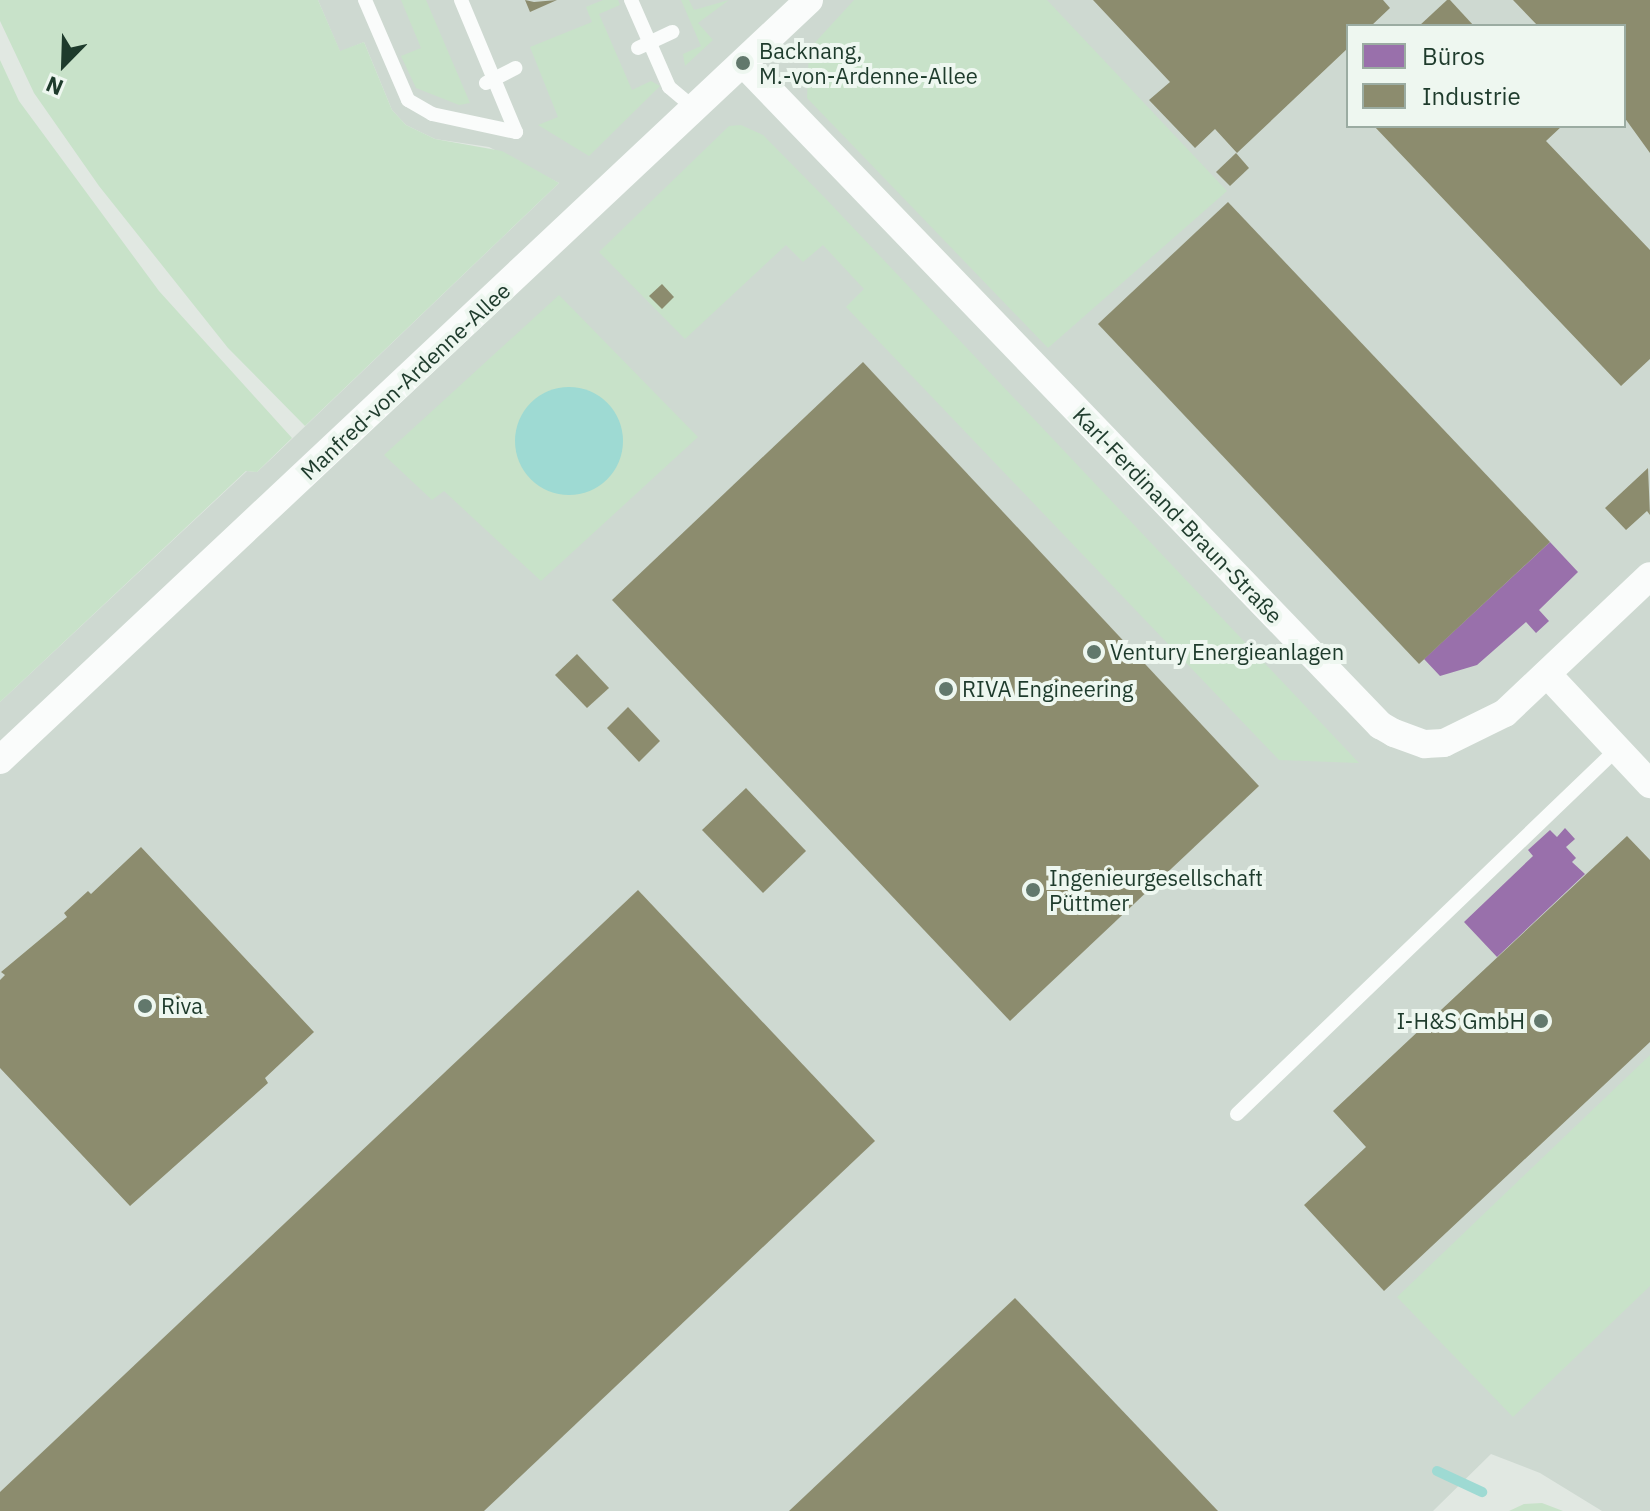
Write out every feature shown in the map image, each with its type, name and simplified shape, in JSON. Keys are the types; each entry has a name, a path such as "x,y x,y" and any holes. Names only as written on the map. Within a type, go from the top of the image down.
{"street":[{"name":"Manfred-von-Ardenne-Allee","path":"0,760 809,0"},
{"name":"Karl-Ferdinand-Braun-Straße","path":"743,63 1380,725 1425,744 1461,738 1505,713 1650,576"},
{"path":"1547,674 1650,784"}],"lane":[{"path":"365,0 408,100 432,114 516,132 490,81 461,0"},
{"path":"631,0 644,45 669,87 695,109"},
{"path":"644,45 673,32"},
{"path":"490,81 515,68"},
{"path":"1237,1114 1618,748"}],"shaded area":[{"path":"318,0 1650,0 1650,1511 1602,1511 1540,1473 1491,1454 1433,1511 0,1511 0,702 247,471 257,472 270,460 559,183 489,147 435,139 406,125 392,110 364,42 340,52"}],"green space":[{"path":"0,0 318,0 340,51 364,42 392,110 406,125 435,139 502,151 559,183 305,426 228,348 99,186 34,93 0,21"},
{"path":"401,0 426,0 470,103 459,105 416,88 401,56 421,48"},
{"path":"603,0 618,0 620,5 599,14 632,90 651,81 660,86 589,156 538,125 558,117 530,47 592,22 586,7"},
{"path":"681,0 689,0 694,10 729,0 698,23 713,40 685,66 683,54 701,46"},
{"path":"854,0 1047,0 1227,191 1048,348 807,98 809,49"},
{"path":"0,60 19,101 159,291 292,438 257,472 246,471 0,702"},
{"path":"741,125 763,135 826,199 1359,763 1279,760 846,307 864,289 823,245 803,262 786,245 685,339 599,252 729,126"},
{"path":"559,295 698,437 541,581 444,491 432,500 384,455"},
{"path":"1650,1055 1650,1286 1513,1417 1397,1297"},
{"path":"1542,1503 1563,1511 1509,1511 1524,1504"}],"water":[{"path":"569,387 590,391 607,403 619,420 623,441 619,462 607,479 590,491 569,495 548,491 531,479 519,462 515,441 519,420 531,403 548,391"}],"building: Büros":[{"path":"1550,542 1578,572 1539,610 1549,621 1536,633 1526,622 1477,665 1440,676 1424,659"},
{"path":"1565,828 1575,839 1566,847 1576,858 1572,862 1585,874 1497,957 1464,922 1533,856 1528,850 1550,830 1557,837"}],"building: Industrie":[{"path":"525,0 534,2 557,0 530,12"},
{"path":"1093,0 1383,0 1390,8 1373,24 1346,24 1346,50 1237,153 1215,129 1195,148 1149,100 1170,82"},
{"path":"1447,0 1472,24 1421,24"},
{"path":"1513,0 1650,0 1650,153 1626,120 1626,24 1536,24"},
{"path":"1376,128 1560,128 1546,141 1650,250 1650,359 1621,386"},
{"path":"1236,153 1249,168 1230,186 1216,172"},
{"path":"1228,202 1550,542 1419,664 1098,324"},
{"path":"662,284 674,297 662,309 649,296"},
{"path":"863,362 1259,786 1010,1021 612,600"},
{"path":"1648,468 1650,515 1647,511 1626,530 1605,508"},
{"path":"577,654 609,688 587,708 555,675"},
{"path":"628,707 660,741 639,762 607,728"},
{"path":"746,788 806,851 763,893 702,830"},
{"path":"1627,836 1650,860 1650,1042 1384,1291 1304,1205 1366,1147 1333,1111"},
{"name":"Riva","path":"141,847 314,1032 265,1078 268,1083 130,1206 0,1068 0,980 5,975 1,972 67,917 64,913 88,891 91,894"},
{"path":"638,890 875,1141 484,1511 0,1511 0,1492"},
{"path":"1015,1298 1218,1511 789,1511"}],"waterway":[{"path":"1437,1471 1482,1492"}],"place":[{"name":"Backnang, M.-von-Ardenne-Allee","path":"743,63"},
{"name":"Ventury Energieanlagen","path":"1094,652"},
{"name":"RIVA Engineering","path":"946,689"},
{"name":"Ingenieurgesellschaft Püttmer","path":"1033,890"},
{"name":"Riva","path":"145,1006"},
{"name":"I-H&S GmbH","path":"1541,1021"}]}
